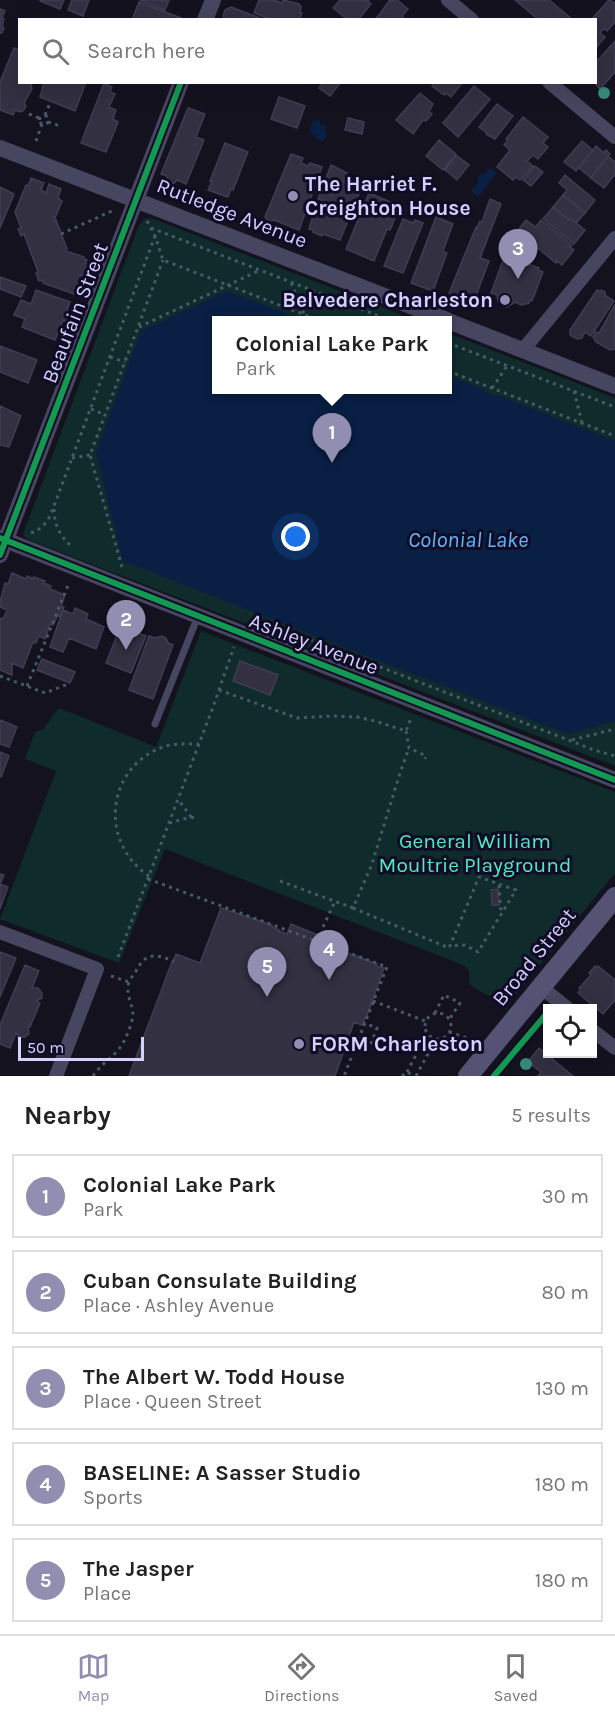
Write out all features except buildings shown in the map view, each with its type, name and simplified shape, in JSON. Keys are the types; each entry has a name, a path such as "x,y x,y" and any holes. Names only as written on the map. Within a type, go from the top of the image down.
{"main road":[{"name":"Broad Street","path":"468,1076 615,897"}],"street":[{"path":"206,18 213,0"},
{"path":"452,1 470,18"},
{"name":"Beaufain Street","path":"2,545 180,84"},
{"path":"551,84 615,137"},
{"name":"Rutledge Avenue","path":"0,147 434,316"},
{"path":"523,350 615,238"},
{"name":"Rutledge Avenue","path":"452,323 615,386"},
{"name":"Ashley Avenue","path":"2,545 198,616 615,780"},
{"path":"0,932 97,969 56,1076"},
{"path":"541,987 562,1004"},
{"path":"597,1033 615,1048"}],"lane":[{"path":"155,724 198,616"}],"path":[{"path":"45,116 51,101"},
{"path":"28,114 39,118 45,116"},
{"path":"45,116 48,122"},
{"path":"36,141 42,124 39,118"},
{"path":"42,124 48,122 60,126"},
{"path":"61,234 117,209"},
{"path":"112,564 122,567 90,455 163,260 155,236 146,220"},
{"path":"151,228 376,316"},
{"path":"33,533 47,522 54,507 155,236"},
{"path":"163,260 304,315"},
{"path":"138,328 259,270"},
{"path":"291,283 304,315"},
{"path":"452,345 615,407"},
{"path":"110,357 125,362"},
{"path":"492,388 507,366"},
{"path":"452,373 615,436"},
{"path":"574,391 582,423"},
{"path":"91,409 105,415"},
{"path":"72,458 90,455"},
{"path":"54,507 57,529 63,539 73,548 63,544"},
{"path":"26,533 43,537"},
{"path":"27,686 69,583"},
{"path":"297,635 609,756 615,756"},
{"path":"118,957 234,646"},
{"path":"0,676 45,693 68,684"},
{"path":"219,690 297,718 357,717 406,731"},
{"path":"353,908 372,864 410,748 406,731 411,717"},
{"path":"570,741 615,729"},
{"path":"199,744 184,743 154,751 143,758 126,776 116,804 115,823 120,840 127,854 149,878 387,967 344,1076"},
{"path":"410,748 426,756 425,759"},
{"path":"178,799 191,817"},
{"path":"169,823 191,817 197,819"},
{"path":"280,881 353,908 449,948 465,945 478,952 516,890 479,877 450,946"},
{"path":"499,885 501,914"},
{"path":"323,927 335,901"},
{"path":"93,1076 119,1050 126,1038 133,1014 127,992 129,982 140,963 146,958 160,955 174,961"},
{"path":"111,976 129,982"},
{"path":"435,1014 444,995 460,1003 449,1020"},
{"path":"373,1001 426,1021"},
{"path":"435,1014 443,1014 449,1020 451,1028 443,1038 436,1039 427,1034 426,1021 435,1014"},
{"path":"358,1041 370,1046 377,1028 364,1023"},
{"path":"449,1032 467,1038"},
{"path":"402,1076 407,1072 427,1034"},
{"path":"407,1072 415,1076 436,1039"},
{"path":"417,1054 426,1058"}],"green space":[{"name":"Colonial Lake","path":"151,218 405,316 212,316 212,394 452,394 452,335 615,398 615,766 26,538 23,534 139,225 144,219"},
{"name":"General William Moultrie Playground","path":"201,631 615,792 615,873 511,1000 495,998 472,986 469,983 468,971 463,965 165,849 119,963 0,919 56,771 25,759 35,732 43,729 59,708 156,747"}],"water":[{"path":"316,119 320,120 321,127 324,124 327,126 325,130 327,136 323,141 318,140 310,131 312,122"},
{"path":"490,167 497,173 478,197 471,191 479,181 477,178 481,173 484,175"},
{"name":"Colonial Lake","path":"227,291 293,316 212,316 212,394 452,394 452,378 615,441 615,721 568,734 123,561 96,453 141,331"}],"cycle path":[{"path":"0,555 180,84"},
{"path":"0,538 615,780"},
{"path":"494,1076 543,1018"}],"place":[{"name":"The Harriet F. Creighton House","path":"293,196"},
{"name":"The Albert W. Todd House","path":"518,279"},
{"name":"Belvedere Charleston","path":"505,300"},
{"name":"Colonial Lake Park","path":"332,463"},
{"name":"Cuban Consulate Building","path":"126,650"},
{"name":"BASELINE: A Sasser Studio","path":"329,980"},
{"name":"The Jasper","path":"267,997"},
{"name":"FORM Charleston","path":"299,1044"}]}
